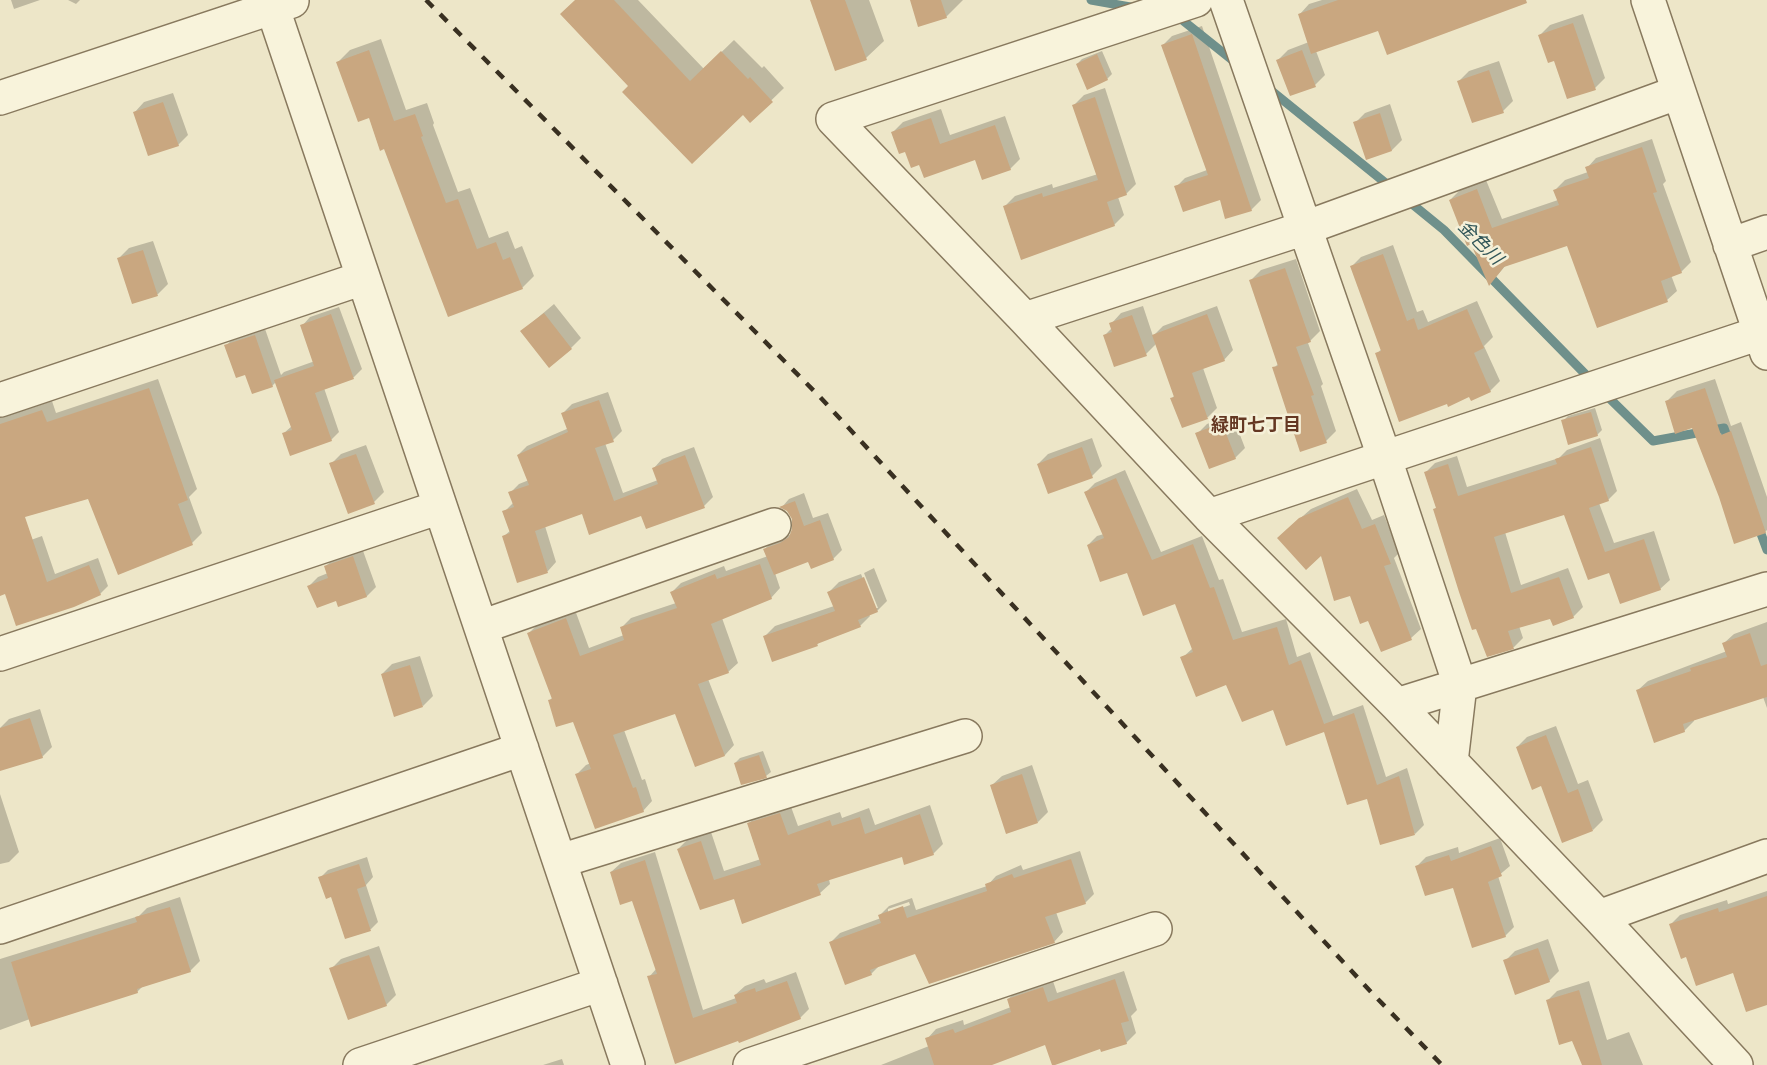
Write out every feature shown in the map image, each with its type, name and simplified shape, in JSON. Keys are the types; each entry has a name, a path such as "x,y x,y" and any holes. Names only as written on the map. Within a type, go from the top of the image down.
{"street":[{"path":"1196,0 833,119 1209,516 1397,705 1736,1065"},
{"path":"1226,0 1385,459 1460,685 1451,762"},
{"path":"1209,516 1385,459 1763,343 1648,0"},
{"path":"0,98 278,2 363,278 628,1065"},
{"path":"1025,320 1305,228 1679,92"},
{"path":"1730,245 1767,232"},
{"path":"0,400 363,278"},
{"path":"0,654 440,507"},
{"path":"481,627 774,525"},
{"path":"1397,705 1767,589"},
{"path":"560,861 965,736"},
{"path":"0,927 522,749"},
{"path":"1599,917 1767,856"},
{"path":"750,1065 1155,929"},
{"path":"360,1065 601,984"}],"building":[{"path":"575,0 614,0 690,81 721,51 773,102 750,123 743,115 692,164 622,92 628,86 560,14"},
{"path":"810,0 845,0 867,60 835,71"},
{"path":"910,0 941,0 947,18 918,27"},
{"path":"1338,0 1526,0 1527,3 1387,55 1378,31 1311,54 1298,14"},
{"path":"1573,23 1596,90 1567,99 1554,61 1548,63 1538,35"},
{"path":"1192,34 1252,211 1225,219 1220,200 1183,212 1174,186 1208,175 1161,45"},
{"path":"369,50 394,121 415,114 423,136 421,137 446,203 458,199 477,249 496,242 503,260 510,257 523,289 448,317 384,149 380,151 369,118 358,122 336,62"},
{"path":"1302,50 1316,87 1290,96 1276,60"},
{"path":"1097,54 1108,80 1087,90 1076,64"},
{"path":"1489,70 1504,113 1472,123 1457,81"},
{"path":"1095,97 1127,195 1107,202 1115,226 1021,260 1003,206 1042,193 1043,197 1098,180 1072,105"},
{"path":"163,102 179,146 148,156 133,112"},
{"path":"1380,113 1392,151 1366,160 1353,122"},
{"path":"931,118 940,144 995,125 1011,170 982,180 975,160 924,178 919,165 911,168 905,152 899,154 891,132"},
{"path":"1642,147 1657,192 1653,193 1682,273 1661,281 1668,302 1597,328 1567,246 1504,267 1489,286 1471,244 1467,246 1449,200 1477,189 1492,228 1559,205 1553,190 1589,178 1585,167"},
{"path":"143,250 158,296 132,304 117,258"},
{"path":"1383,254 1407,321 1414,318 1418,330 1467,309 1484,348 1474,353 1491,392 1471,401 1469,397 1448,407 1447,404 1399,422 1375,353 1381,351 1350,266"},
{"path":"1285,268 1311,342 1296,347 1314,395 1311,396 1327,443 1300,452 1272,367 1278,366 1249,280"},
{"path":"544,313 572,349 549,368 520,331"},
{"path":"331,314 354,379 315,393 332,441 290,456 282,433 292,430 274,380 314,366 300,325"},
{"path":"1207,314 1225,361 1192,373 1208,419 1182,428 1170,398 1174,397 1152,335"},
{"path":"1132,315 1147,356 1114,367 1103,335 1112,332 1109,323"},
{"path":"255,335 273,387 252,394 245,375 236,378 224,345"},
{"path":"149,388 188,500 178,504 193,545 118,575 88,499 25,517 47,582 89,565 101,595 74,607 16,626 5,594 0,596 0,424 42,410 47,422"},
{"path":"1705,388 1721,435 1731,431 1766,533 1734,544 1719,497 1692,428 1675,434 1665,401"},
{"path":"599,400 614,442 595,448 614,501 658,484 652,468 685,455 705,508 646,529 641,516 589,535 582,514 535,531 548,573 517,583 502,536 510,533 502,511 514,507 508,492 529,485 517,455 568,432 561,413"},
{"path":"1591,412 1598,436 1568,445 1561,420"},
{"path":"1222,423 1236,459 1209,469 1195,433"},
{"path":"1082,447 1093,478 1048,494 1037,464"},
{"path":"1591,447 1609,501 1589,508 1605,552 1644,539 1661,590 1620,604 1609,573 1588,580 1564,515 1494,537 1511,593 1559,577 1574,618 1553,626 1550,619 1508,631 1514,649 1487,657 1476,629 1472,630 1459,592 1424,472 1448,464 1458,496 1557,464 1555,459"},
{"path":"356,454 375,504 348,514 329,463"},
{"path":"1116,478 1152,560 1193,544 1210,588 1214,587 1233,640 1277,627 1289,665 1301,660 1324,724 1354,713 1377,785 1399,776 1415,835 1380,845 1367,799 1347,805 1324,732 1286,746 1273,710 1242,722 1226,685 1196,697 1180,657 1193,652 1175,604 1143,616 1127,573 1100,582 1087,545 1104,538 1084,492"},
{"path":"1348,497 1362,529 1375,524 1391,564 1384,566 1412,640 1381,652 1368,621 1360,624 1350,596 1334,601 1321,556 1306,570 1277,538 1299,518"},
{"path":"795,501 804,526 820,520 834,560 811,569 808,562 774,575 763,549 789,537 792,519 787,511 779,507"},
{"path":"353,556 367,597 338,607 336,601 317,608 307,586 328,578 324,566"},
{"path":"760,564 772,599 711,624 729,673 698,684 725,756 695,767 675,714 613,735 633,788 636,787 644,812 595,829 575,774 591,769 573,722 556,727 548,700 552,699 527,633 566,618 580,656 624,640 620,627 677,608 670,592 715,574 717,579"},
{"path":"864,577 878,612 858,620 861,627 817,644 818,646 772,662 763,636 835,611 827,592"},
{"path":"1750,633 1761,666 1767,664 1767,697 1683,724 1685,732 1654,743 1636,690 1691,671 1690,668 1727,657 1722,643"},
{"path":"410,665 423,707 394,717 381,674"},
{"path":"30,718 43,758 0,771 0,728"},
{"path":"1546,735 1568,793 1578,789 1593,831 1562,843 1541,786 1532,790 1516,747"},
{"path":"759,755 767,778 741,785 734,763"},
{"path":"1022,774 1038,823 1006,834 990,785"},
{"path":"780,813 788,835 830,820 832,826 860,817 865,834 920,814 934,855 904,865 902,857 817,884 821,895 742,924 734,899 700,910 677,849 701,841 714,880 761,865 747,823"},
{"path":"1491,846 1502,876 1488,882 1506,937 1472,948 1453,888 1425,896 1415,866 1449,855 1451,861"},
{"path":"1071,859 1086,904 1045,917 1055,943 929,984 915,954 870,970 872,975 845,985 829,942 881,923 878,915 903,906 907,918 987,891 985,884 1012,874 1014,878"},
{"path":"645,860 693,1018 737,1003 734,995 755,988 756,992 787,981 801,1019 675,1064 647,976 657,974 632,901 620,905 610,872"},
{"path":"359,864 366,886 357,889 371,931 345,939 331,897 326,899 318,877"},
{"path":"1767,896 1767,1005 1746,1012 1733,973 1696,986 1686,957 1681,959 1669,924 1718,908 1719,912"},
{"path":"170,907 191,972 137,989 138,993 31,1027 11,962 137,922 135,917"},
{"path":"1538,948 1550,982 1515,995 1503,960"},
{"path":"369,955 387,1006 348,1020 329,968"},
{"path":"1115,979 1129,1021 1121,1023 1127,1044 1101,1052 1100,1049 1055,1065 1052,1065 1045,1045 992,1065 934,1065 925,1038 953,1029 955,1033 1011,1012 1007,999 1043,987 1048,1002"},
{"path":"1579,990 1602,1065 1582,1065 1572,1041 1559,1045 1546,1000"}],"waterway":[{"name":"金色川","path":"1091,0 1136,8"},
{"name":"金色川","path":"1176,15 1236,63"},
{"name":"金色川","path":"1268,88 1393,189"},
{"name":"金色川","path":"1406,199 1444,230 1593,382"},
{"name":"金色川","path":"1603,392 1653,441 1724,428 1730,445"},
{"name":"金色川","path":"1757,523 1767,550"}],"railway":[{"path":"426,0 820,397 1371,992 1442,1065"}],"district":[{"name":"緑町七丁目","path":"1256,426"}]}
